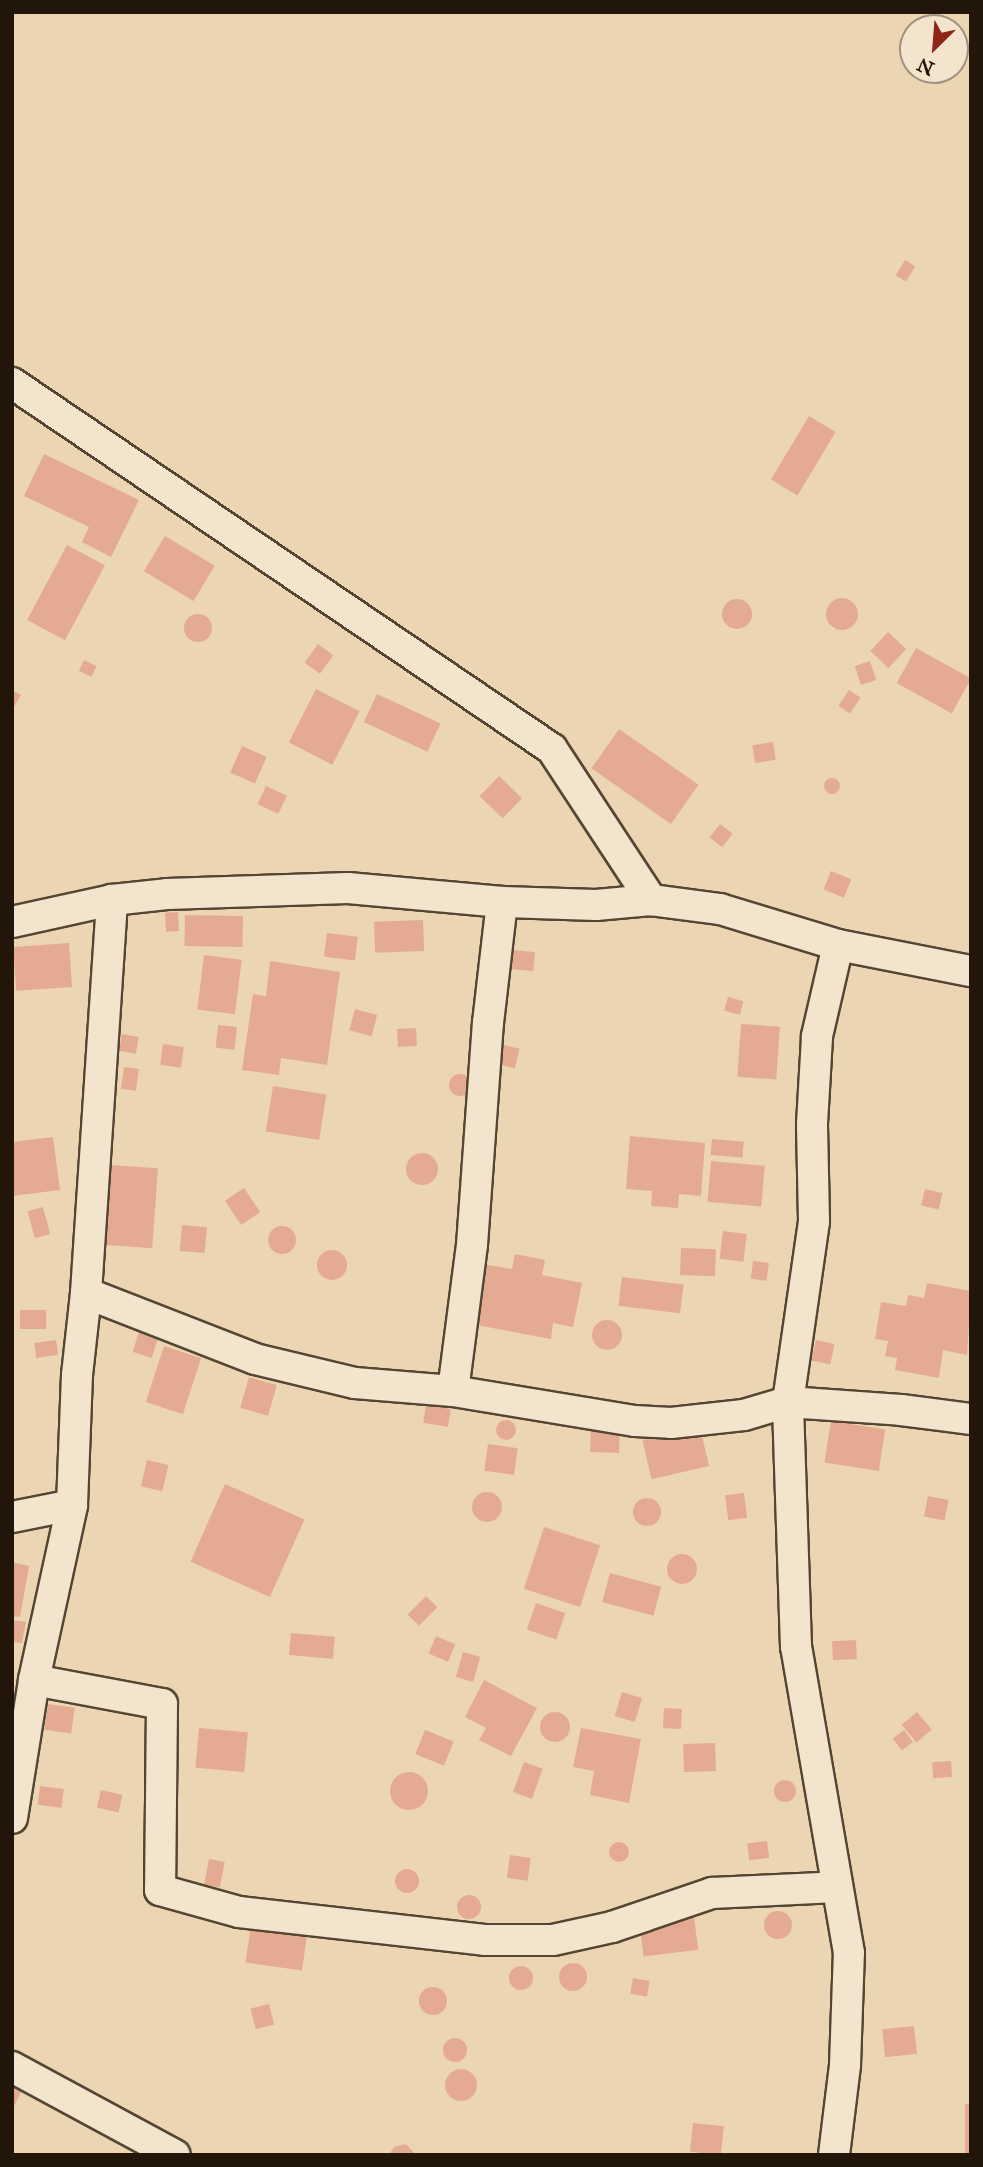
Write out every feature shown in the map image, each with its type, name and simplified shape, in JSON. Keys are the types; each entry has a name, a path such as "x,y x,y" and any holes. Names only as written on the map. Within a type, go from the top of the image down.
{"street":[{"path":"12,383 552,749 651,900"},
{"path":"12,922 112,900 167,894 348,888 502,902 596,905 651,900 720,909 838,945 971,971"},
{"path":"12,1818 34,1680 72,1505 77,1375 86,1293 112,900"},
{"path":"453,1391 472,1245 488,1023 502,902"},
{"path":"834,2155 845,2065 849,1952 796,1647 788,1402 814,1221 811,1124 817,1036 838,945"},
{"path":"86,1293 256,1359 355,1383 453,1391 591,1415 671,1423 744,1415 788,1402 971,1419"},
{"path":"12,1517 72,1505"},
{"path":"34,1680 162,1704 160,1890 239,1912 484,1940 554,1940 612,1927 712,1892 837,1887"},
{"path":"12,2067 175,2155"}],"building":[{"path":"905,260 915,266 906,282 896,275"},
{"path":"809,416 836,432 797,495 771,479"},
{"path":"44,454 139,500 111,557 82,542 89,527 24,496"},
{"path":"165,536 215,566 194,601 144,571"},
{"path":"67,545 105,565 65,640 27,620"},
{"path":"842,598 853,603 858,614 853,625 842,630 831,625 826,614 831,603"},
{"path":"737,599 748,603 752,614 748,625 737,629 726,625 722,614 726,603"},
{"path":"198,614 208,618 212,628 208,638 198,642 188,638 184,628 188,618"},
{"path":"888,632 906,649 889,668 870,651"},
{"path":"318,644 333,655 320,674 304,663"},
{"path":"916,648 971,678 952,714 897,683"},
{"path":"84,660 97,666 92,677 79,671"},
{"path":"870,661 876,680 861,685 855,666"},
{"path":"316,689 360,711 332,765 289,742"},
{"path":"12,690 21,695 12,710"},
{"path":"849,690 861,698 850,714 838,706"},
{"path":"377,694 440,724 427,752 364,722"},
{"path":"619,729 698,785 671,824 591,768"},
{"path":"773,742 776,760 755,763 752,745"},
{"path":"242,746 267,757 255,783 230,772"},
{"path":"499,776 522,798 503,818 480,796"},
{"path":"832,778 840,786 832,794 824,786"},
{"path":"266,786 287,796 278,814 258,804"},
{"path":"720,824 733,834 722,847 710,837"},
{"path":"831,871 851,879 844,898 824,890"},
{"path":"178,912 179,931 166,932 165,913"},
{"path":"185,915 243,916 242,947 184,946"},
{"path":"423,920 424,951 375,953 374,922"},
{"path":"327,933 358,937 355,961 324,957"},
{"path":"69,943 72,987 16,991 13,947"},
{"path":"511,950 535,952 533,971 509,969"},
{"path":"204,955 242,960 235,1014 197,1010"},
{"path":"270,961 340,972 327,1065 281,1058 279,1075 242,1070 253,994 266,996"},
{"path":"728,997 743,1001 740,1015 724,1011"},
{"path":"355,1009 377,1015 372,1036 349,1030"},
{"path":"741,1024 780,1027 776,1080 737,1077"},
{"path":"218,1025 237,1027 234,1050 216,1048"},
{"path":"416,1028 417,1046 398,1047 397,1029"},
{"path":"122,1034 139,1037 136,1054 119,1051"},
{"path":"163,1044 184,1047 181,1068 160,1065"},
{"path":"504,1045 520,1049 515,1068 499,1064"},
{"path":"124,1067 139,1069 136,1091 121,1089"},
{"path":"460,1074 468,1077 471,1085 468,1093 460,1096 452,1093 449,1085 452,1077"},
{"path":"273,1086 326,1094 319,1140 266,1131"},
{"path":"630,1136 705,1143 701,1196 679,1194 678,1208 651,1206 652,1191 626,1189"},
{"path":"53,1137 60,1190 12,1196 12,1142"},
{"path":"712,1139 744,1142 742,1158 711,1155"},
{"path":"422,1153 433,1158 438,1169 433,1180 422,1185 411,1180 406,1169 411,1158"},
{"path":"711,1161 765,1166 761,1207 707,1202"},
{"path":"110,1165 158,1168 152,1248 104,1245"},
{"path":"244,1188 260,1212 241,1225 225,1201"},
{"path":"925,1189 943,1193 939,1210 921,1206"},
{"path":"43,1207 50,1234 35,1238 28,1211"},
{"path":"182,1225 207,1227 205,1253 180,1251"},
{"path":"282,1226 292,1230 296,1240 292,1250 282,1254 272,1250 268,1240 272,1230"},
{"path":"723,1231 747,1234 743,1262 720,1259"},
{"path":"681,1248 716,1249 715,1276 680,1275"},
{"path":"332,1250 343,1254 347,1265 343,1276 332,1280 321,1276 317,1265 321,1254"},
{"path":"515,1254 545,1260 542,1275 582,1283 573,1327 553,1323 551,1339 471,1324 482,1264 512,1269"},
{"path":"753,1261 769,1263 767,1281 751,1279"},
{"path":"622,1277 684,1285 680,1313 618,1306"},
{"path":"927,1283 971,1291 967,1355 943,1350 939,1378 895,1370 897,1358 885,1356 888,1341 875,1339 881,1302 906,1306 908,1295 924,1298"},
{"path":"20,1310 46,1310 46,1329 20,1329"},
{"path":"607,1320 617,1325 622,1335 617,1345 607,1350 597,1345 592,1335 597,1325"},
{"path":"140,1329 159,1335 152,1358 133,1352"},
{"path":"56,1340 58,1355 36,1358 34,1343"},
{"path":"816,1340 835,1344 830,1364 812,1361"},
{"path":"164,1346 201,1358 183,1414 146,1402"},
{"path":"249,1377 277,1385 268,1416 240,1408"},
{"path":"426,1405 451,1409 448,1427 423,1423"},
{"path":"506,1420 513,1423 516,1430 513,1437 506,1440 499,1437 496,1430 499,1423"},
{"path":"831,1421 885,1430 879,1471 824,1462"},
{"path":"591,1425 620,1426 619,1453 590,1452"},
{"path":"700,1427 709,1466 652,1479 643,1440"},
{"path":"488,1444 518,1448 514,1475 484,1471"},
{"path":"147,1460 168,1465 162,1491 141,1486"},
{"path":"225,1484 304,1519 270,1597 190,1562"},
{"path":"487,1492 498,1496 502,1507 498,1518 487,1522 476,1518 472,1507 476,1496"},
{"path":"744,1493 747,1518 728,1520 725,1495"},
{"path":"928,1496 949,1500 945,1521 924,1517"},
{"path":"647,1498 657,1502 661,1512 657,1522 647,1526 637,1522 633,1512 637,1502"},
{"path":"544,1527 600,1545 580,1607 524,1589"},
{"path":"682,1554 693,1558 697,1569 693,1580 682,1584 671,1580 667,1569 671,1558"},
{"path":"12,1562 29,1566 20,1617 12,1616"},
{"path":"610,1573 661,1587 653,1616 602,1602"},
{"path":"426,1596 437,1607 419,1626 408,1614"},
{"path":"536,1603 565,1613 556,1640 527,1629"},
{"path":"12,1620 26,1622 22,1643 12,1642"},
{"path":"291,1633 335,1637 333,1659 289,1655"},
{"path":"436,1636 455,1644 448,1662 429,1653"},
{"path":"856,1640 857,1659 833,1660 832,1641"},
{"path":"463,1652 480,1657 473,1682 456,1677"},
{"path":"484,1680 537,1708 511,1756 479,1740 486,1728 465,1717"},
{"path":"622,1692 642,1698 635,1722 615,1716"},
{"path":"48,1704 75,1708 71,1734 44,1730"},
{"path":"664,1708 682,1709 681,1729 663,1728"},
{"path":"555,1712 561,1713 569,1721 569,1733 561,1741 555,1742 549,1741 541,1733 540,1727 541,1721 549,1713"},
{"path":"917,1712 932,1730 916,1742 902,1725"},
{"path":"199,1728 248,1732 244,1772 196,1768"},
{"path":"581,1728 641,1739 629,1803 590,1795 594,1771 573,1767"},
{"path":"425,1730 454,1742 444,1766 415,1754"},
{"path":"904,1730 913,1742 902,1750 893,1738"},
{"path":"715,1743 716,1771 684,1772 683,1744"},
{"path":"951,1761 952,1777 933,1778 932,1762"},
{"path":"524,1762 543,1769 532,1799 513,1792"},
{"path":"409,1772 422,1778 428,1791 422,1804 409,1810 396,1804 390,1791 396,1778"},
{"path":"785,1780 793,1783 796,1791 793,1799 785,1802 777,1799 774,1791 777,1783"},
{"path":"40,1786 64,1789 62,1808 38,1805"},
{"path":"101,1790 122,1795 118,1812 97,1808"},
{"path":"767,1841 769,1858 749,1860 747,1843"},
{"path":"619,1842 626,1845 629,1852 626,1859 619,1862 612,1859 609,1852 612,1845"},
{"path":"510,1855 531,1858 528,1881 507,1878"},
{"path":"209,1859 225,1862 220,1888 204,1885"},
{"path":"402,1869 412,1869 419,1876 419,1886 412,1893 402,1893 395,1886 395,1876"},
{"path":"469,1895 478,1898 481,1907 478,1916 469,1919 460,1916 457,1907 460,1898"},
{"path":"778,1911 788,1915 792,1925 788,1935 778,1939 768,1935 764,1925 768,1915"},
{"path":"694,1916 698,1950 644,1956 639,1923"},
{"path":"251,1924 307,1932 302,1971 246,1963"},
{"path":"573,1963 583,1967 587,1977 583,1987 573,1991 563,1987 559,1977 563,1967"},
{"path":"521,1966 530,1969 533,1978 530,1987 521,1990 512,1987 509,1978 512,1969"},
{"path":"633,1978 650,1981 647,1997 630,1994"},
{"path":"433,1987 443,1991 447,2001 443,2011 433,2015 423,2011 419,2001 423,1991"},
{"path":"269,2004 274,2024 256,2029 251,2009"},
{"path":"914,2026 917,2054 885,2057 882,2029"},
{"path":"455,2038 466,2045 467,2050 460,2061 455,2062 444,2055 443,2050 450,2039"},
{"path":"461,2069 472,2074 477,2085 472,2096 461,2101 450,2096 445,2085 450,2074"},
{"path":"12,2080 24,2086 14,2106 12,2105"},
{"path":"965,2104 971,2104 971,2155 965,2155"},
{"path":"693,2123 724,2126 721,2155 690,2152"},
{"path":"406,2144 416,2155 389,2155 394,2147"}]}
